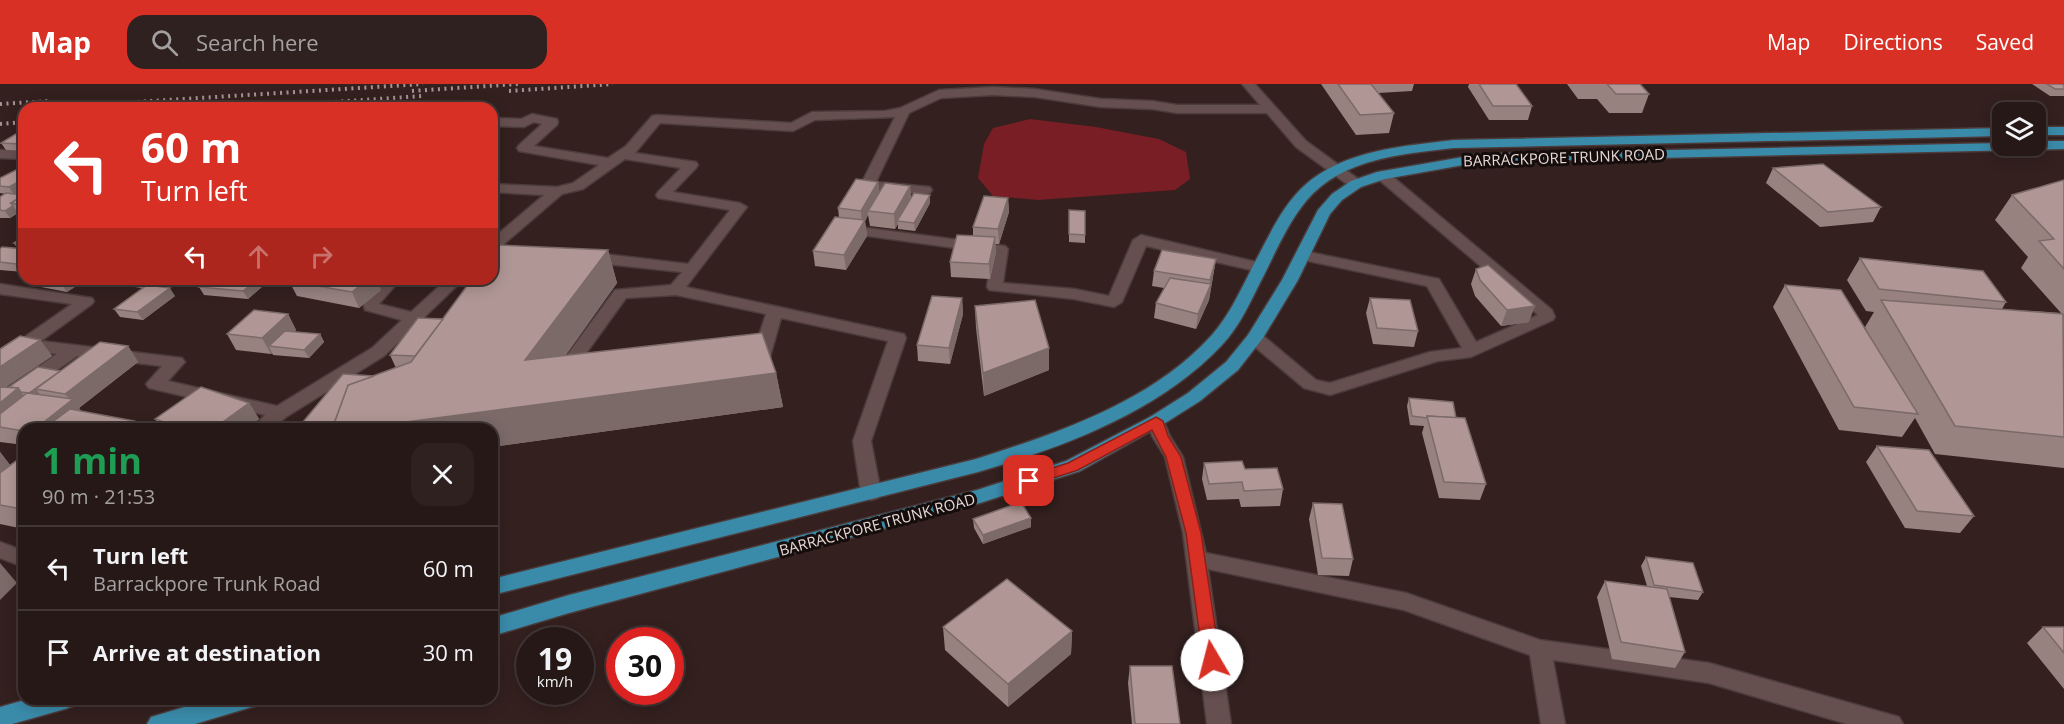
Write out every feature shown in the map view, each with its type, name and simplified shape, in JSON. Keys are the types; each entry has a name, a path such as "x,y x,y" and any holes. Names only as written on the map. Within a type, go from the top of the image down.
{"main road":[{"path":"2046,131 2064,131"},
{"name":"BARRACKPORE TRUNK ROAD","path":"498,586 871,493 1017,453 1155,392 1192,364 1217,339 1244,300 1294,206 1310,188 1335,169 1414,149 1454,144 1992,132"},
{"name":"BARRACKPORE TRUNK ROAD","path":"2046,146 2064,145"},
{"name":"BARRACKPORE TRUNK ROAD","path":"498,625 1029,481 1073,466 1156,421 1214,382 1232,366 1255,338 1304,256 1313,230 1323,213 1337,197 1356,184 1382,175 1426,166 1510,157 1992,147"},
{"path":"0,717 43,705"},
{"path":"159,724 226,705"}],"street":[{"path":"1248,84 1301,144 1356,184"},
{"path":"498,188 557,190 578,186 631,149 657,119 793,127 812,116 885,115 904,111 939,94 993,91 1035,93 1101,103 1152,105 1177,109 1269,109"},
{"path":"904,111 867,186 925,190"},
{"path":"498,122 524,123 532,118 552,122 524,148 691,165 663,195 740,207 676,290"},
{"path":"0,154 18,155"},
{"path":"1255,338 1311,384 1330,389 1436,356 1465,353 1547,317 1546,313 1382,175"},
{"path":"498,242 557,190"},
{"path":"842,229 1000,249 995,287 1074,294 1114,302 1141,240 1260,267"},
{"path":"498,246 516,248"},
{"path":"572,255 693,269"},
{"path":"1304,256 1433,282 1472,350"},
{"path":"387,285 371,302 371,307 414,318"},
{"path":"268,423 378,352 450,285"},
{"path":"0,289 84,299 84,302 28,344 176,362 155,384 280,413"},
{"path":"576,382 560,383 559,378 621,293 676,290 898,338 862,441 871,493"},
{"path":"735,363 757,360 761,357 776,312"},
{"path":"0,402 72,351"},
{"path":"1156,421 1161,436 1174,457 1193,533 1219,724"},
{"path":"0,550 18,557"},
{"path":"1197,559 1406,602 1540,649 1709,673 1891,724"},
{"path":"1540,649 1553,724"}],"shaded area":[{"path":"1030,119 1096,127 1159,139 1186,152 1190,179 1175,190 1038,200 993,196 978,178 984,144 993,128"}],"building":[{"path":"1338,84 1371,84 1394,113 1360,115"},
{"path":"1479,84 1516,84 1532,106 1493,106"},
{"path":"1607,84 1640,84 1649,94 1616,94"},
{"path":"2047,84 2062,84 2064,89 2055,89"},
{"path":"18,133 18,144 1,143"},
{"path":"1823,164 1881,207 1828,212 1773,168"},
{"path":"18,169 18,182 9,187 0,186 0,178"},
{"path":"856,179 878,182 861,211 838,208"},
{"path":"2064,180 2064,269 2039,241 2054,239 2012,195"},
{"path":"885,183 910,186 894,214 868,211"},
{"path":"6,193 18,194 18,199 11,203 13,206 5,211 0,210 0,197"},
{"path":"914,193 930,195 914,223 897,221"},
{"path":"984,196 1008,198 998,229 973,227"},
{"path":"1069,210 1085,211 1085,235 1069,234"},
{"path":"835,217 865,220 844,255 813,251"},
{"path":"957,235 995,237 989,264 950,262"},
{"path":"498,245 608,250 525,360 762,333 776,373 398,423 334,423 348,385 411,362 468,285 498,285"},
{"path":"2,247 18,248 18,264 0,262"},
{"path":"1162,250 1216,259 1210,280 1154,271"},
{"path":"1860,258 1983,271 2006,302 1879,289"},
{"path":"1488,265 1535,306 1507,310 1480,280 1476,269"},
{"path":"1170,278 1211,284 1198,314 1156,303"},
{"path":"147,285 170,288 137,312 114,309"},
{"path":"202,285 250,285 243,291 199,287"},
{"path":"312,285 361,285 352,292"},
{"path":"1785,285 1841,290 1918,414 1854,407"},
{"path":"932,296 962,298 949,348 917,345"},
{"path":"1370,298 1410,300 1418,331 1377,328"},
{"path":"1035,300 1049,348 983,373 975,306"},
{"path":"1881,300 2063,314 2064,437 1955,426"},
{"path":"254,310 288,314 262,338 227,334"},
{"path":"418,318 443,319 415,356 390,355"},
{"path":"285,331 320,334 304,350 269,346"},
{"path":"20,336 40,340 0,367 0,349"},
{"path":"100,342 128,346 65,394 36,389"},
{"path":"38,367 60,371 29,393 9,387"},
{"path":"343,374 374,376 348,385 334,423 302,423"},
{"path":"0,387 18,388 0,403"},
{"path":"201,387 249,403 221,423 167,423 155,419"},
{"path":"27,393 73,399 43,423 18,423 18,430 0,427 0,414"},
{"path":"1409,398 1453,402 1456,418 1412,416"},
{"path":"70,409 134,421 132,423 51,423"},
{"path":"1427,416 1465,418 1486,484 1444,482"},
{"path":"1877,446 1929,450 1974,516 1917,511"},
{"path":"18,460 18,508 0,505 0,473"},
{"path":"1242,461 1245,469 1277,468 1283,489 1244,491 1242,482 1209,484 1204,463"},
{"path":"1021,502 1031,518 983,535 973,519"},
{"path":"1313,503 1342,504 1353,559 1322,558"},
{"path":"1646,557 1693,563 1703,592 1654,585"},
{"path":"1007,579 1072,631 1008,684 943,627"},
{"path":"1605,581 1667,589 1685,652 1621,642"},
{"path":"2043,627 2064,627 2064,653"},
{"path":"1130,666 1172,666 1180,724 1135,724"}],"railway":[{"path":"136,102 423,84"},
{"path":"412,91 518,84"},
{"path":"509,91 613,84"},
{"path":"333,102 422,96"},
{"path":"34,102 51,101"},
{"path":"0,104 18,103"},
{"path":"0,124 18,122"}],"route":[{"path":"1029,481 1073,466 1156,421 1161,436 1174,457 1193,533 1212,660"}]}
